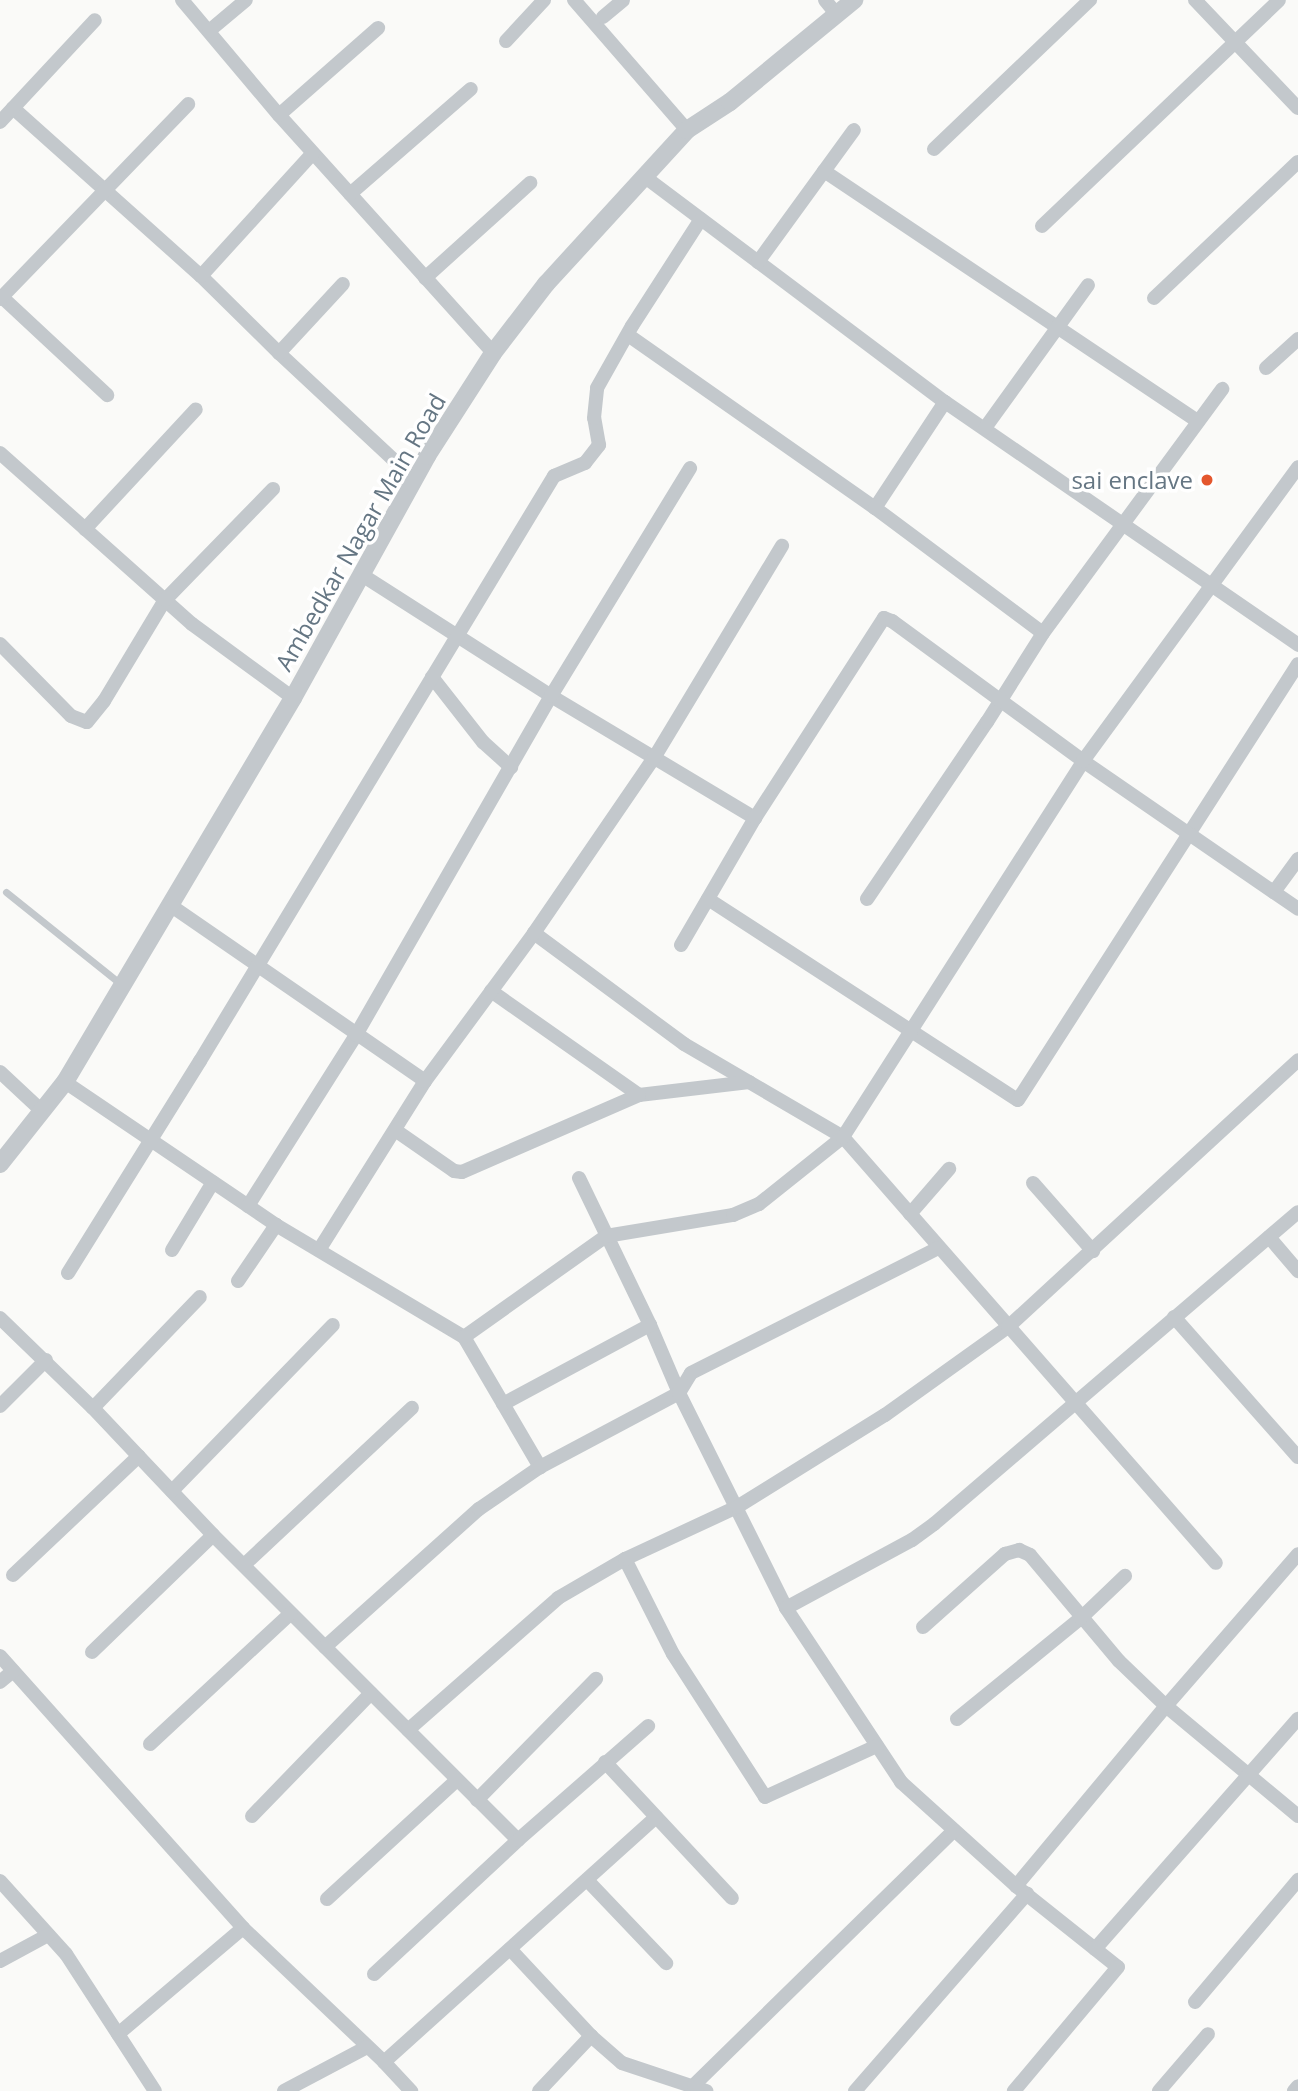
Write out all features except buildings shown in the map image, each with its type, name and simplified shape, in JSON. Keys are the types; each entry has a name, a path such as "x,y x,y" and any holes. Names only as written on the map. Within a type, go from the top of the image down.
{"street":[{"path":"182,0 279,115 493,353"},
{"path":"209,31 246,0"},
{"path":"506,41 544,0"},
{"path":"574,0 687,130"},
{"path":"603,16 623,0"},
{"path":"825,0 837,15"},
{"name":"Ambedkar Nagar Main Road","path":"0,1164 65,1082 292,698 414,479 493,353 546,284 687,130 730,102 854,0"},
{"path":"934,149 1090,0"},
{"path":"1195,0 1298,108"},
{"path":"1042,226 1279,0"},
{"path":"0,122 95,20"},
{"path":"279,115 378,28"},
{"path":"350,194 471,89"},
{"path":"107,395 1,298 188,104"},
{"path":"13,108 201,276 279,354 414,479"},
{"path":"758,262 854,131"},
{"path":"201,276 313,153"},
{"path":"1154,298 1298,162"},
{"path":"824,171 1198,421"},
{"path":"645,177 945,402 1298,645"},
{"path":"425,278 530,183"},
{"path":"68,1273 257,968 554,476 585,463 599,445 594,418 597,388 701,219"},
{"path":"279,354 343,284"},
{"path":"985,428 1060,328 1088,285"},
{"path":"628,335 875,508 1043,633"},
{"path":"1266,368 1298,339"},
{"path":"867,899 1000,702 1043,633 1222,389"},
{"path":"875,508 945,402"},
{"path":"85,529 196,409"},
{"path":"0,453 192,624 292,698"},
{"path":"464,1337 606,1236 733,1215 759,1204 843,1137 914,1030 1083,761 1298,467"},
{"path":"248,1206 356,1035 551,696 690,468"},
{"path":"0,645 71,716 87,722 104,701 165,600 273,489"},
{"path":"319,1250 425,1081 534,933 654,758 782,546"},
{"path":"362,575 551,696 755,818"},
{"path":"681,945 755,818 884,618 892,621 1083,761 1298,909"},
{"path":"708,899 914,1030 1018,1100 1298,664"},
{"path":"432,677 483,742 511,767"},
{"path":"1274,892 1298,859"},
{"path":"170,905 257,968 425,1081"},
{"path":"534,933 684,1044 843,1137 1216,1563"},
{"path":"491,991 639,1095"},
{"path":"408,1730 546,1607 625,1559 737,1507 885,1415 1008,1327 1298,1060"},
{"path":"0,1072 42,1111"},
{"path":"65,1082 276,1225 464,1337 540,1466"},
{"path":"395,1130 454,1171 462,1172 639,1095 749,1082"},
{"path":"909,1214 948,1169"},
{"path":"579,1178 650,1325 679,1393 786,1608 901,1782 1022,1890 1118,1967 1014,2091"},
{"path":"172,1250 213,1182"},
{"path":"1033,1183 1093,1251"},
{"path":"786,1608 912,1540 1298,1212"},
{"path":"238,1281 276,1225"},
{"path":"1269,1237 1298,1271"},
{"path":"325,1647 479,1509 540,1466 679,1393 691,1373 938,1248"},
{"path":"93,1408 200,1297"},
{"path":"1174,1317 1298,1457"},
{"path":"0,1318 46,1360 213,1535 518,1840"},
{"path":"172,1491 333,1325"},
{"path":"503,1404 650,1325"},
{"path":"0,1406 46,1360"},
{"path":"244,1565 412,1408"},
{"path":"13,1575 139,1456"},
{"path":"92,1652 213,1535"},
{"path":"923,1627 1005,1554 1019,1550 1030,1555 1081,1618 1166,1706 1298,1816"},
{"path":"855,2091 1022,1890 1166,1706 1298,1554"},
{"path":"625,1559 673,1654 765,1797 877,1746"},
{"path":"957,1719 1081,1618 1125,1576"},
{"path":"150,1744 291,1613"},
{"path":"0,1656 243,1928 411,2091"},
{"path":"0,1682 13,1671"},
{"path":"477,1800 596,1679"},
{"path":"252,1816 371,1693"},
{"path":"1095,1949 1247,1773 1298,1719"},
{"path":"374,1974 518,1840 648,1726"},
{"path":"605,1762 732,1898"},
{"path":"327,1899 457,1780"},
{"path":"384,2062 656,1817"},
{"path":"510,1949 591,2036 622,2063 700,2088 953,1831"},
{"path":"587,1880 666,1964"},
{"path":"1195,2002 1298,1880"},
{"path":"0,1881 65,1954 155,2091"},
{"path":"118,2034 243,1928"},
{"path":"0,1961 48,1935"},
{"path":"1159,2091 1208,2034"},
{"path":"539,2091 591,2036"},
{"path":"284,2091 367,2047"},
{"path":"1294,2091 1298,2086"}],"lane":[{"path":"6,892 123,985"}],"place":[{"name":"sai enclave","path":"1207,480"}]}
